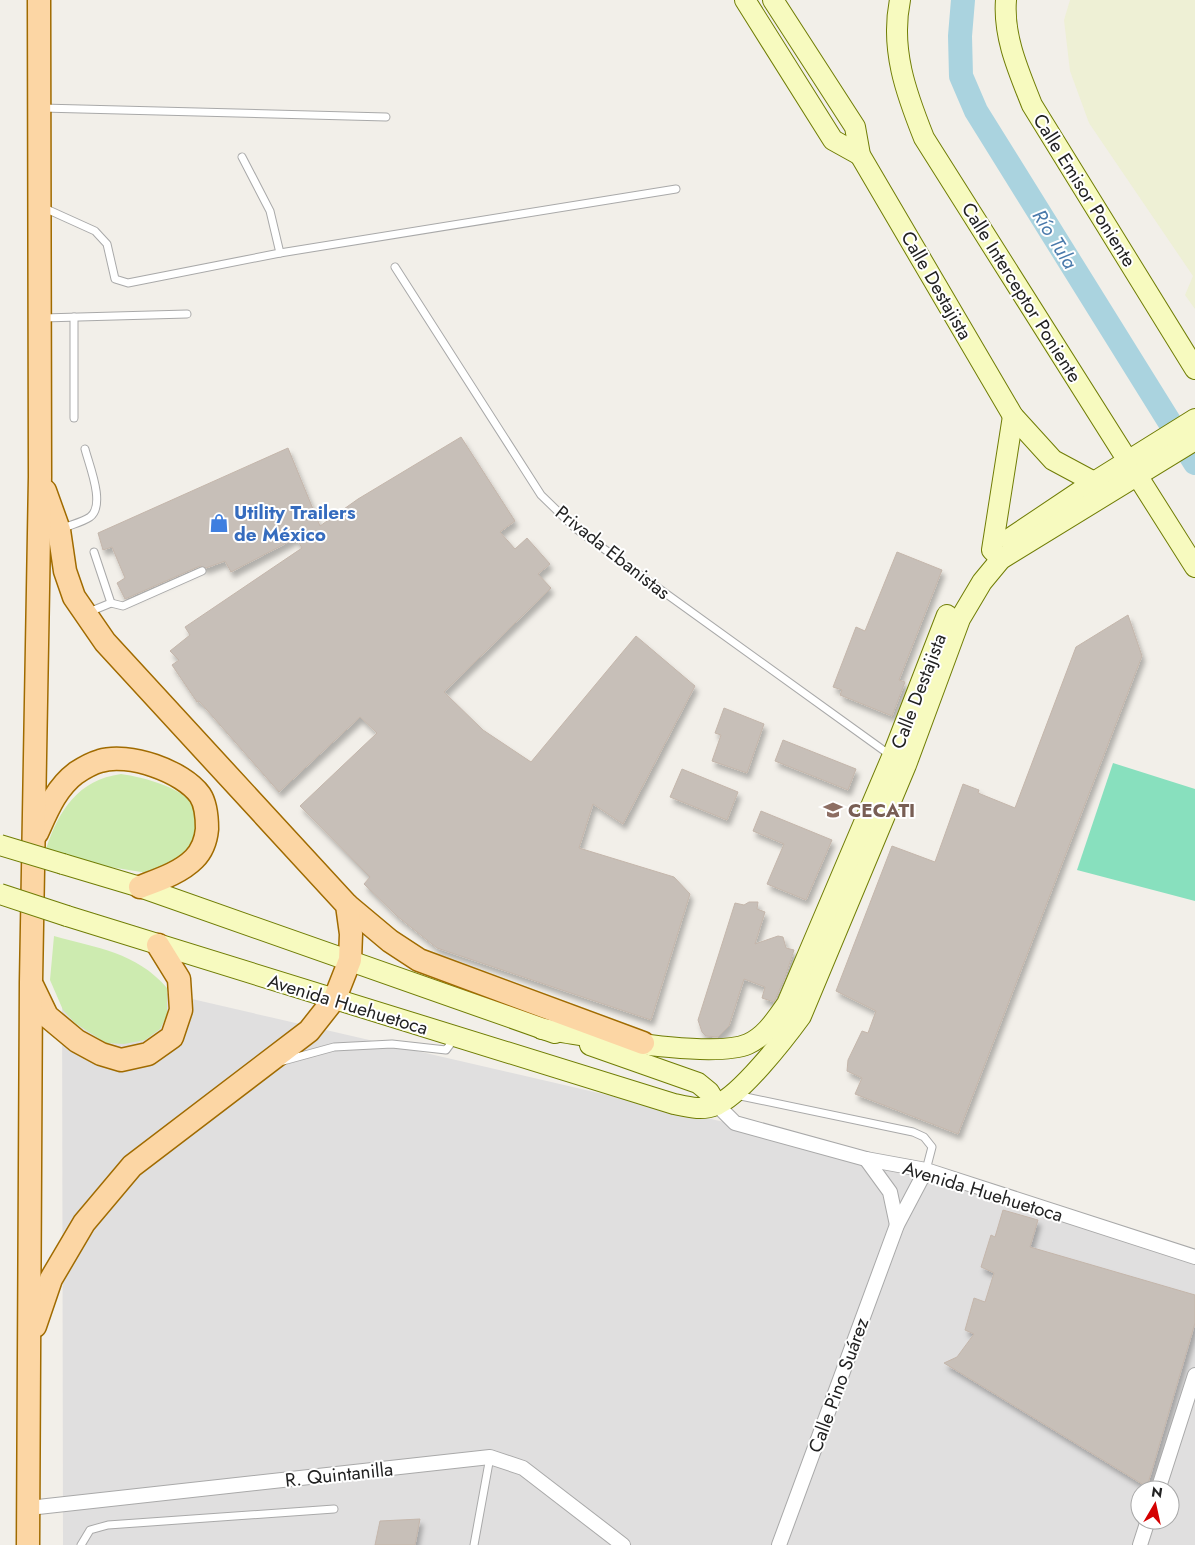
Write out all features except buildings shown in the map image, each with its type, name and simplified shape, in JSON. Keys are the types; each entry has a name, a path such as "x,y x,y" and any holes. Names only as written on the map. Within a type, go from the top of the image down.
{"main road":[{"path":"28,1545 31,982 40,477 39,0"},
{"path":"745,0 833,140 860,155"},
{"name":"Calle Interceptor Poniente","path":"900,0 897,15 898,58 907,96 924,138 1139,466 1195,567"},
{"name":"Calle Emisor Poniente","path":"1006,0 1005,16 1015,62 1032,105 1195,369"},
{"path":"758,22 776,4"},
{"name":"Calle Destajista","path":"776,4 855,127 860,155 1013,416 1053,460 1099,489 996,555"},
{"name":"Calle Destajista","path":"899,761 960,619 996,555 1013,416"},
{"path":"1139,466 1195,419"},
{"path":"1099,489 1139,466 1195,440"},
{"path":"40,477 58,530 65,571 74,597 84,614 105,642 347,905 390,941 419,960 643,1043"},
{"path":"33,841 56,793 76,773 100,760 127,759 153,765 184,780 201,796 207,819 206,842 194,860 175,872 140,887"},
{"path":"542,1029 643,1043 719,1050 747,1044 767,1031 787,1004 899,761"},
{"path":"542,1029 680,1075 698,1083 709,1092 716,1103 781,1044 801,1016 899,761"},
{"name":"Avenida Huehuetoca","path":"0,845 140,887 542,1029"},
{"name":"Avenida Huehuetoca","path":"0,894 158,945 336,998 455,1037 674,1104 716,1103"},
{"path":"29,1344 51,1279 84,1223 132,1166 309,1031 336,998 350,960 351,934 347,905"},
{"path":"31,982 48,1016 77,1041 101,1054 121,1060 148,1054 172,1037 182,1010 179,979 158,945"}],"street":[{"name":"Avenida Huehuetoca","path":"716,1103 735,1122 866,1159 926,1170 1195,1257"},
{"path":"866,1159 890,1192 898,1225"},
{"name":"Calle Pino Suárez","path":"779,1545 898,1225 926,1170"},
{"path":"1161,1480 1195,1375"},
{"name":"R. Quintanilla","path":"28,1508 490,1457 523,1468 623,1545"},
{"path":"1140,1545 1145,1530"}],"lane":[{"path":"39,107 386,117"},
{"path":"242,157 270,211 280,253"},
{"path":"39,205 95,231 107,244 115,279 128,283 280,253 676,189"},
{"name":"Privada Ebanistas","path":"394,267 542,495 575,528 899,761"},
{"path":"40,318 187,314"},
{"path":"74,317 74,418"},
{"path":"58,530 91,516 96,508 98,499 85,449"},
{"path":"94,552 111,603"},
{"path":"84,614 111,603 123,606 202,571"},
{"path":"266,1065 334,1047 392,1044 446,1050 455,1037"},
{"path":"716,1103 913,1132 924,1137 932,1147 926,1170"},
{"path":"474,1545 490,1457"},
{"path":"81,1545 90,1530 108,1525 334,1509"}],"shaded area":[{"path":"62,969 871,1156 1195,1263 1195,1545 63,1545"}],"green space":[{"path":"1070,0 1195,0 1195,309 1185,295 1193,276 1089,123 1070,71 1064,20"},
{"path":"1113,763 1195,789 1195,901 1077,870"},
{"path":"121,774 153,781 177,791 194,805 198,814 198,846 160,875 110,867 46,849 57,822 72,799 93,783 106,777"},
{"path":"54,936 115,953 142,966 155,976 167,988 167,1015 160,1029 145,1040 124,1044 106,1043 75,1023 63,1010 50,980"}],"waterway":[{"name":"Río Tula","path":"963,0 960,36 961,76 976,111 1195,463"}],"place":[{"name":"Utility Trailers de México","path":"219,523"},
{"name":"CECATI","path":"833,810"}]}
